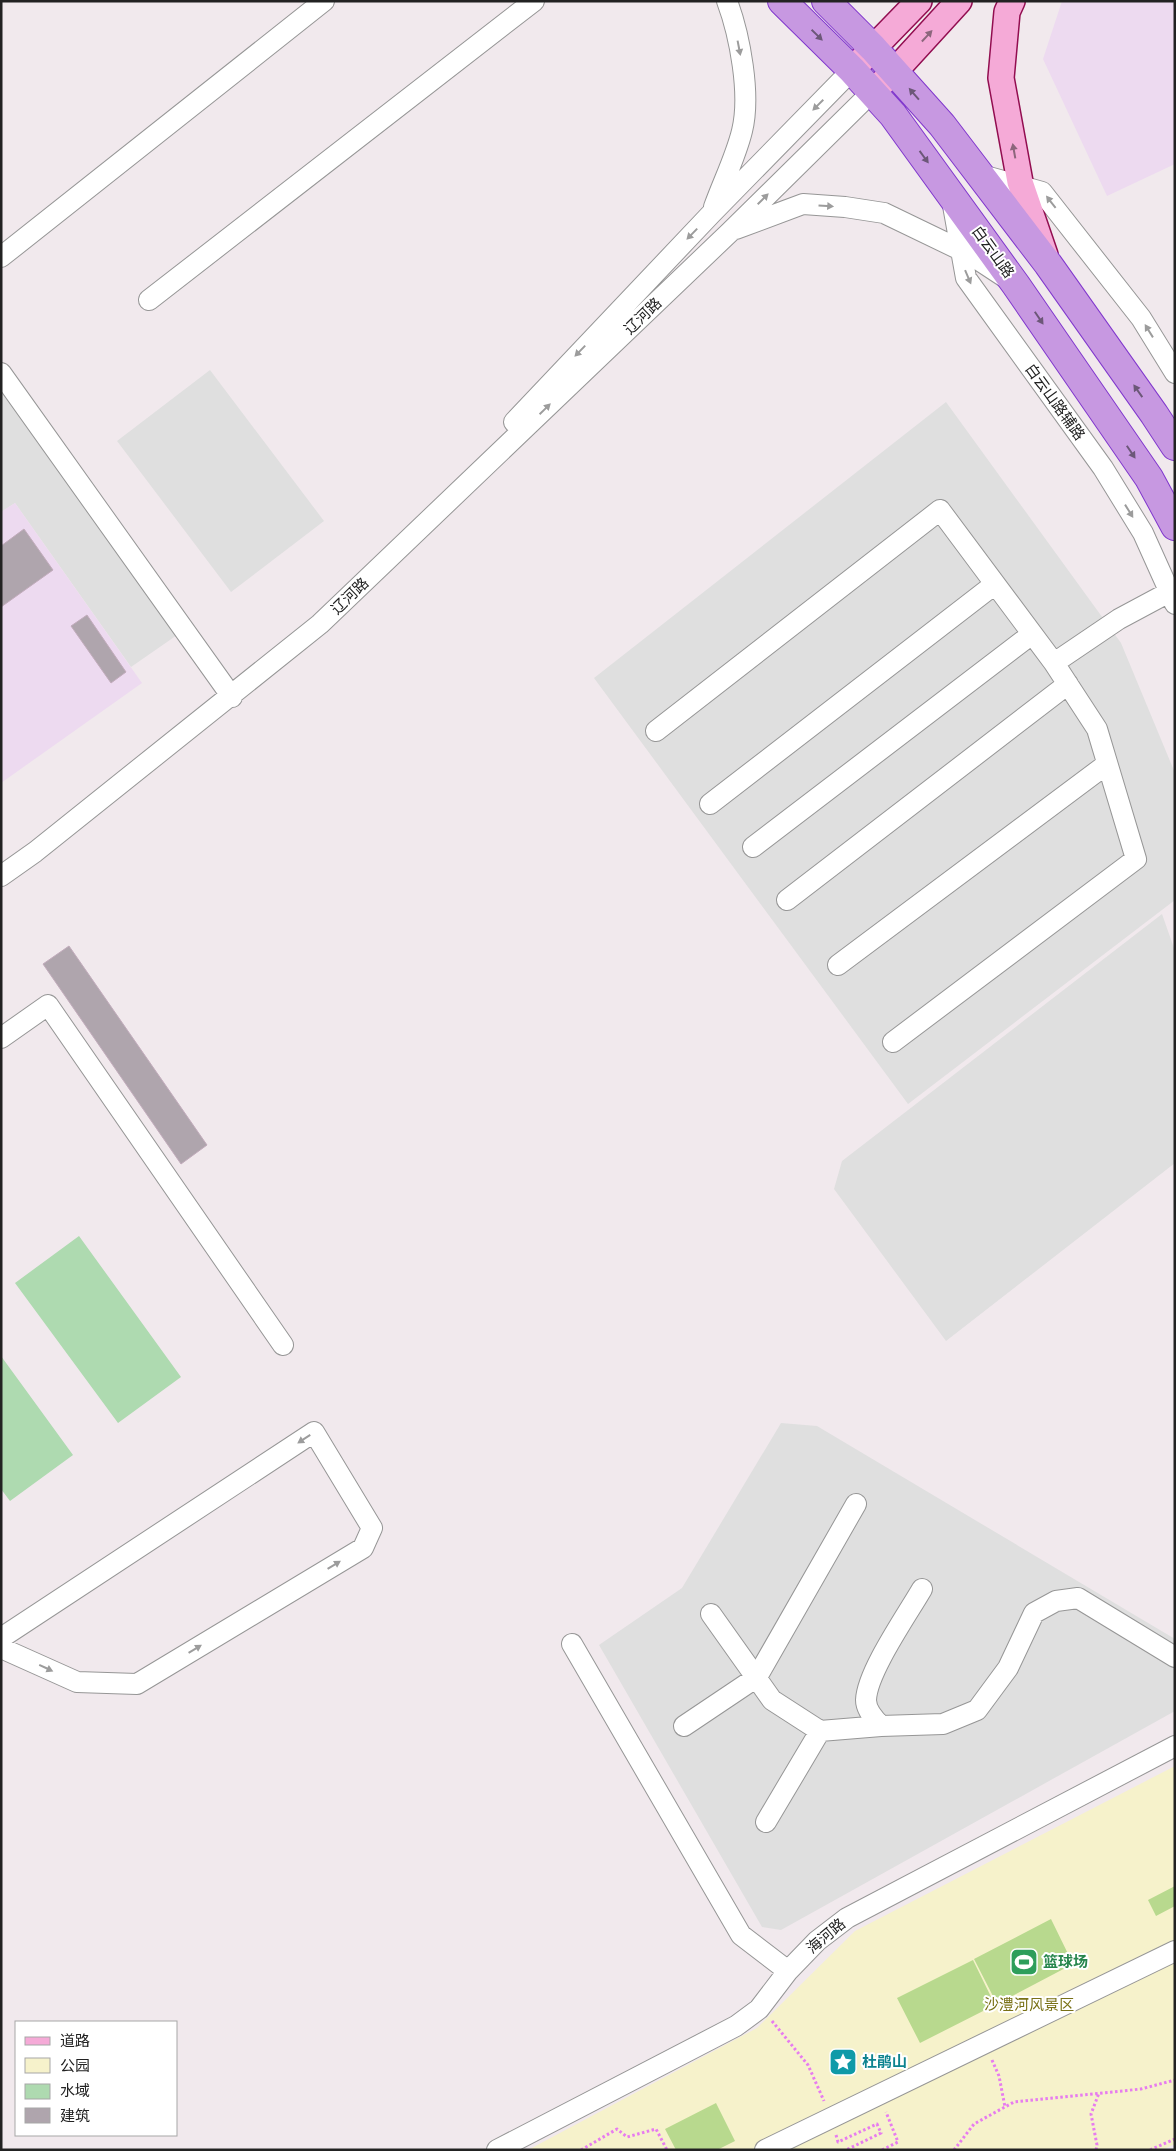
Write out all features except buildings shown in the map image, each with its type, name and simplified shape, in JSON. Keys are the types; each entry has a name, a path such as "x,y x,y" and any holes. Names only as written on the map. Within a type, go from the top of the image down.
{"highway":[{"name":"白云山路","path":"782,1 852,70 893,115 1016,285 1149,478 1175,526"},
{"path":"826,1 895,71 942,125 1048,264 1175,446"}],"main road":[{"name":"辽河路","path":"852,70 919,1"},
{"name":"辽河路","path":"872,92 895,71 959,1"},
{"path":"1012,1 1007,12 1001,78 1021,186 1048,264"}],"street":[{"path":"1,257 324,1"},
{"path":"148,300 534,1"},
{"path":"711,214 743,130 745,85 740,47 727,1"},
{"name":"辽河路","path":"320,624 711,214 852,70"},
{"name":"辽河路","path":"1,876 35,852 320,624 730,232 872,92"},
{"path":"978,174 1042,192 1141,318 1175,373"},
{"name":"白云山路辅路","path":"952,196 966,278 1102,468 1143,533 1173,595"},
{"path":"730,232 803,204 845,207 884,213 961,251 1016,285"},
{"path":"1,373 232,696"},
{"path":"656,731 940,510 1054,663 1097,729 1136,859 893,1042"},
{"path":"710,804 995,584"},
{"path":"1054,663 1119,619 1173,595"},
{"path":"753,847 1032,634"},
{"path":"787,900 1068,684"},
{"path":"838,965 1107,764"},
{"path":"1,1038 48,1006 283,1345"},
{"path":"1,1638 314,1432 372,1528 363,1548 137,1684 77,1682 1,1648"},
{"path":"684,1726 757,1677 856,1504"},
{"path":"881,1726 871,1716 866,1700 875,1669 922,1589"},
{"path":"711,1614 772,1700 820,1731 881,1726 943,1724 977,1710 1008,1668 1034,1613 1056,1601 1078,1598 1175,1657"},
{"path":"572,1644 741,1935 788,1971"},
{"path":"766,1822 820,1731"},
{"name":"海河路","path":"497,2150 736,2026 759,2009 788,1971 817,1941 847,1918 1175,1746"},
{"path":"765,2150 985,2045 1175,1951"}],"path":[{"path":"759,2009 777,2026 808,2065 831,2118 838,2142 877,2124 881,2133 846,2150"},
{"path":"985,2045 999,2076 1005,2107"},
{"path":"954,2150 974,2124 1014,2102 1141,2089 1175,2080"},
{"path":"1096,2150 1097,2145 1091,2114 1098,2092"},
{"path":"879,2094 898,2142 882,2150"},
{"path":"580,2150 617,2129 627,2137 656,2129 667,2150"},
{"path":"1150,2150 1175,2140"}],"shaded area":[{"path":"1062,1 1175,1 1175,164 1107,196 1043,59"},
{"path":"210,370 324,521 231,592 117,441"},
{"path":"1,384 180,633 131,667 15,503 1,512"},
{"path":"946,402 1121,643 1175,773 1175,900 908,1104 594,678"},
{"path":"15,503 142,683 1,783 1,512"},
{"path":"1162,914 1175,951 1175,1163 946,1341 834,1189 842,1161"},
{"path":"781,1423 817,1426 1175,1639 1175,1711 781,1930 762,1927 599,1645 682,1588"},
{"path":"1175,1886 1175,1906 1156,1916 1148,1900"},
{"name":"篮球场","path":"1051,1919 1073,1964 997,2004 974,1959"},
{"path":"973,1960 995,2005 920,2043 897,1998"},
{"path":"716,2103 735,2141 717,2150 676,2150 665,2129"}],"green space":[{"name":"沙澧河风景区","path":"1175,1766 1175,2144 1162,2150 528,2150 757,2028 855,1931"}],"water":[{"path":"79,1236 181,1377 118,1423 15,1283"},
{"path":"1,1356 73,1455 10,1501 1,1489"}],"place":[{"name":"篮球场","path":"1024,1962"},
{"name":"杜鹃山","path":"843,2062"}]}
